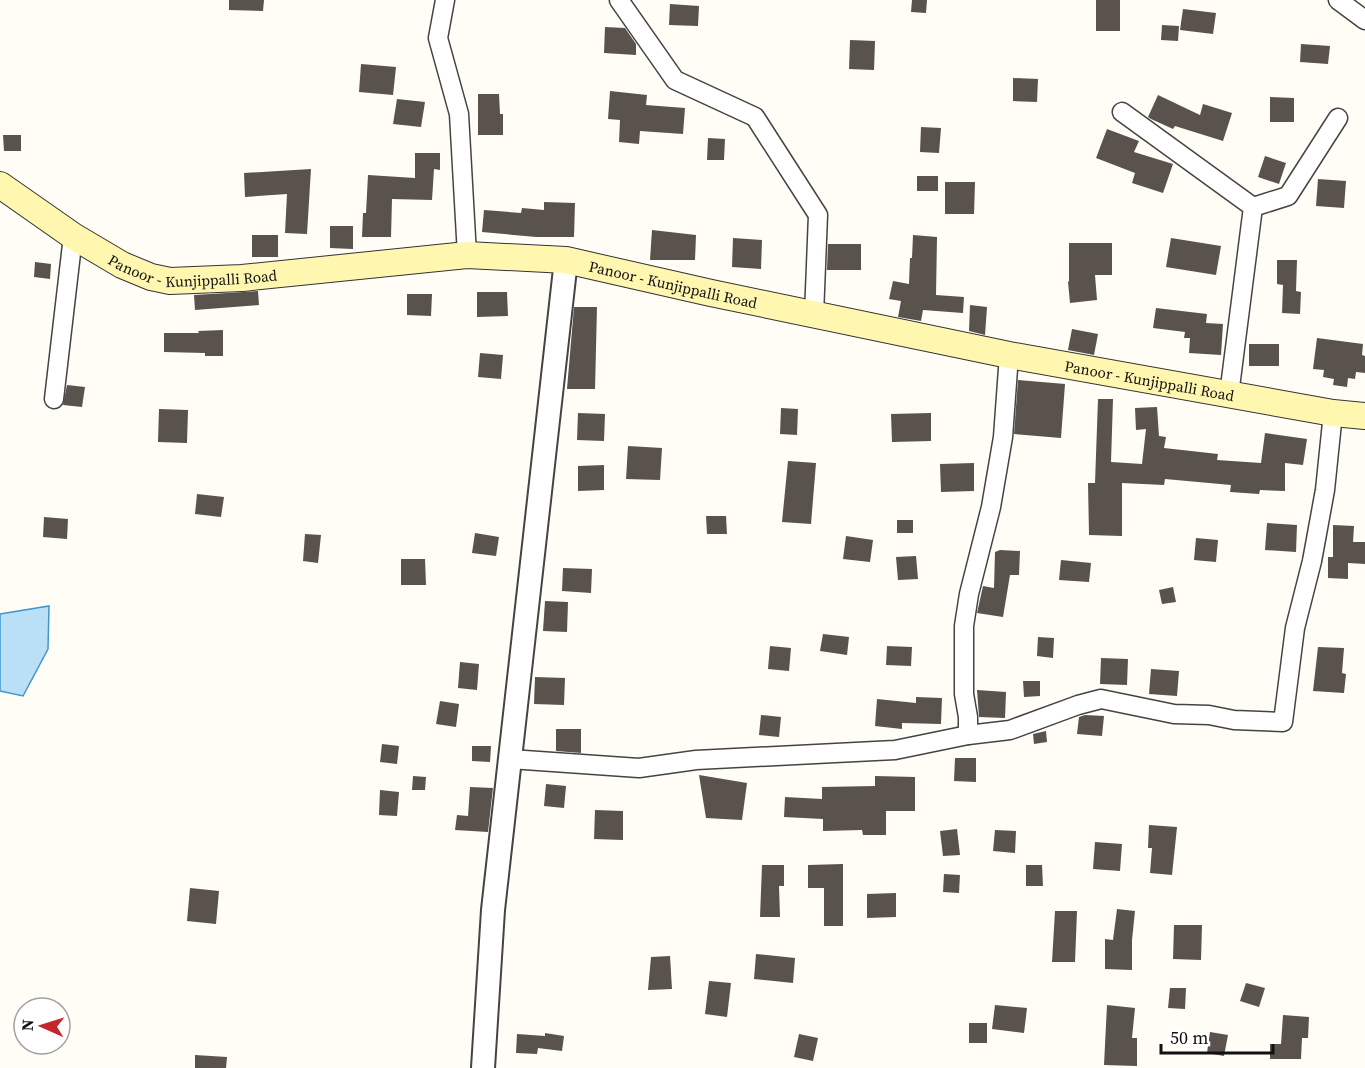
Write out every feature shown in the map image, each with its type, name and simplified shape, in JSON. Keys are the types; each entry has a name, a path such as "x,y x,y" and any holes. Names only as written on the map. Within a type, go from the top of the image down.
{"main road":[{"name":"Panoor - Kunjippalli Road","path":"0,185 73,236 122,265 151,277 170,281 253,277 467,255 566,260 1009,355 1334,413 1365,416"}],"street":[{"path":"445,0 438,38 459,114 467,255"},
{"path":"620,0 675,80 755,117 818,215 814,315"},
{"path":"1338,0 1365,20"},
{"path":"1122,112 1253,207"},
{"path":"1253,207 1288,196 1338,118"},
{"path":"1229,395 1253,207"},
{"path":"54,399 73,236"},
{"path":"483,1068 493,910 566,260"},
{"path":"968,735 964,694 964,626 969,594 991,507 1003,437 1009,355"},
{"path":"510,759 639,768 696,760 895,750 968,735 1010,730 1101,699 1174,714 1283,722 1295,628 1312,561 1325,490 1334,413"}],"water":[{"path":"49,606 48,649 23,696 0,691 0,614"}],"building":[{"path":"229,0 264,0 263,11 229,10"},
{"path":"912,0 927,0 926,13 911,12"},
{"path":"1096,0 1120,0 1120,31 1096,31"},
{"path":"670,4 699,6 698,26 669,25"},
{"path":"1183,9 1216,13 1213,34 1180,30"},
{"path":"1162,25 1179,26 1178,41 1161,40"},
{"path":"605,27 625,28 636,44 636,55 604,53"},
{"path":"850,40 875,41 874,70 849,69"},
{"path":"1301,44 1330,46 1328,64 1300,62"},
{"path":"361,64 396,67 393,95 359,92"},
{"path":"1013,78 1038,79 1037,102 1013,101"},
{"path":"610,91 647,95 646,105 685,108 683,134 640,131 639,144 619,142 620,120 608,119"},
{"path":"478,94 499,94 500,114 503,114 503,135 478,135"},
{"path":"1158,95 1200,115 1203,104 1232,113 1223,141 1175,126 1173,129 1148,117"},
{"path":"1270,97 1294,98 1294,122 1270,122"},
{"path":"397,99 425,102 421,127 393,124"},
{"path":"921,127 941,128 939,153 920,152"},
{"path":"1107,129 1139,141 1134,152 1173,164 1163,193 1132,183 1135,173 1096,158"},
{"path":"3,135 21,135 21,151 4,151"},
{"path":"708,138 725,139 724,160 707,160"},
{"path":"415,153 440,153 440,170 434,169 432,200 392,199 391,237 362,237 368,175 415,178"},
{"path":"1265,156 1286,163 1279,184 1258,177"},
{"path":"311,169 307,234 285,233 287,194 245,197 244,173"},
{"path":"917,176 938,176 938,191 917,191"},
{"path":"1318,179 1346,181 1344,208 1316,206"},
{"path":"945,182 975,182 974,214 945,214"},
{"path":"544,202 575,203 574,237 536,237 482,232 484,210 521,213 522,208 544,210"},
{"path":"330,226 353,226 353,249 330,248"},
{"path":"652,230 696,235 695,260 650,260"},
{"path":"252,235 278,235 278,257 252,257"},
{"path":"913,235 937,237 936,295 964,297 963,313 923,310 921,321 898,317 901,301 889,299 893,281 909,284"},
{"path":"733,238 762,240 761,269 732,267"},
{"path":"1171,238 1221,246 1216,275 1166,267"},
{"path":"1069,243 1112,243 1112,275 1095,275 1097,300 1070,303"},
{"path":"828,244 861,244 861,270 827,270"},
{"path":"1277,260 1297,260 1296,291 1301,292 1300,314 1282,313 1283,285 1277,284"},
{"path":"35,262 51,264 50,279 34,277"},
{"path":"258,291 259,305 195,310 194,295"},
{"path":"477,292 507,292 508,316 477,317"},
{"path":"407,294 432,294 431,316 407,315"},
{"path":"970,305 987,307 985,335 969,331"},
{"path":"574,307 597,307 595,389 567,389"},
{"path":"1156,308 1207,314 1206,323 1223,324 1221,355 1189,353 1190,338 1184,338 1185,332 1153,328"},
{"path":"1072,329 1098,334 1094,355 1068,350"},
{"path":"223,330 223,356 164,352 164,333"},
{"path":"1317,338 1363,344 1365,373 1356,372 1355,379 1348,378 1347,387 1333,385 1334,379 1323,377 1324,370 1313,369"},
{"path":"1249,344 1279,344 1279,366 1249,366"},
{"path":"480,353 503,355 501,379 478,377"},
{"path":"1018,380 1065,384 1061,438 1014,434"},
{"path":"67,385 85,387 82,407 63,405"},
{"path":"1098,399 1113,399 1111,462 1142,464 1146,429 1136,430 1135,408 1157,407 1159,436 1166,437 1164,448 1218,454 1217,460 1261,463 1265,433 1307,439 1303,465 1285,463 1285,491 1260,490 1259,494 1230,492 1231,485 1165,479 1164,485 1122,483 1122,536 1089,535 1088,483 1095,483"},
{"path":"781,408 798,409 797,435 780,434"},
{"path":"159,409 188,410 187,443 158,442"},
{"path":"578,413 605,414 604,441 577,440"},
{"path":"931,413 931,441 892,442 891,414"},
{"path":"628,446 662,448 660,480 626,479"},
{"path":"788,461 816,463 811,524 782,522"},
{"path":"974,463 974,491 941,492 940,464"},
{"path":"604,465 604,490 578,491 578,466"},
{"path":"197,494 224,497 221,517 195,514"},
{"path":"706,516 726,516 727,534 707,534"},
{"path":"44,517 68,519 67,539 43,537"},
{"path":"897,520 913,520 913,533 897,533"},
{"path":"1267,523 1297,525 1296,552 1265,550"},
{"path":"1333,525 1354,526 1353,542 1365,542 1365,564 1348,563 1348,579 1328,578 1328,557 1333,557"},
{"path":"475,533 499,537 496,556 472,553"},
{"path":"305,534 321,535 318,563 303,561"},
{"path":"846,536 873,540 870,562 843,559"},
{"path":"1196,538 1218,540 1216,562 1194,560"},
{"path":"1020,551 1019,575 1010,575 1003,617 977,613 983,586 994,588 995,552"},
{"path":"916,556 918,579 898,580 896,557"},
{"path":"401,559 425,559 426,585 401,585"},
{"path":"1061,560 1091,563 1089,582 1059,580"},
{"path":"563,568 592,569 591,593 562,591"},
{"path":"1173,587 1176,602 1162,604 1159,590"},
{"path":"545,601 568,602 567,632 543,631"},
{"path":"823,634 849,637 847,655 820,651"},
{"path":"1038,637 1054,638 1053,658 1037,656"},
{"path":"770,646 791,648 789,671 768,669"},
{"path":"887,646 912,647 911,666 886,665"},
{"path":"1318,647 1344,648 1342,673 1346,674 1344,693 1313,691"},
{"path":"1101,658 1128,659 1127,685 1100,684"},
{"path":"460,662 479,664 477,690 458,688"},
{"path":"1151,669 1179,671 1177,696 1149,694"},
{"path":"535,677 565,678 564,705 534,704"},
{"path":"1023,681 1040,681 1040,696 1024,697"},
{"path":"977,690 1006,692 1005,718 979,717"},
{"path":"916,697 942,698 941,724 902,723 902,729 875,726 877,699 916,703"},
{"path":"440,701 459,704 456,727 436,724"},
{"path":"761,715 781,717 779,737 759,735"},
{"path":"1104,716 1102,736 1077,734 1079,717"},
{"path":"556,729 581,729 581,753 556,751"},
{"path":"1046,731 1047,742 1034,744 1033,734"},
{"path":"382,744 399,746 397,764 380,762"},
{"path":"472,746 491,746 490,762 472,761"},
{"path":"955,758 976,758 976,782 954,781"},
{"path":"699,775 747,783 742,820 706,818"},
{"path":"413,776 426,777 425,790 412,790"},
{"path":"875,776 915,777 915,811 886,811 886,835 863,835 862,830 823,831 823,819 784,817 785,797 822,799 822,787 875,786"},
{"path":"546,784 566,786 564,808 544,806"},
{"path":"470,787 493,788 488,832 455,830 457,815 468,816"},
{"path":"380,790 399,792 397,816 379,815"},
{"path":"595,810 623,811 623,840 594,839"},
{"path":"1149,825 1177,827 1172,875 1150,873 1152,848 1148,848"},
{"path":"957,829 960,855 943,856 940,831"},
{"path":"995,830 1016,831 1015,853 993,851"},
{"path":"1095,842 1122,844 1120,871 1093,869"},
{"path":"843,864 843,926 824,926 824,888 808,888 808,865"},
{"path":"762,865 784,865 784,886 779,886 780,917 760,917"},
{"path":"1026,865 1042,865 1043,886 1026,886"},
{"path":"944,874 960,875 959,893 943,892"},
{"path":"190,888 219,891 216,924 187,921"},
{"path":"896,893 896,917 867,918 867,894"},
{"path":"1117,909 1135,911 1132,970 1105,969 1105,939 1113,940"},
{"path":"1055,911 1077,911 1075,962 1052,962"},
{"path":"1174,925 1202,925 1201,960 1173,959"},
{"path":"756,954 795,958 793,983 754,979"},
{"path":"670,956 672,989 648,990 651,957"},
{"path":"709,981 731,983 727,1017 705,1014"},
{"path":"1246,983 1265,988 1259,1007 1240,1001"},
{"path":"1170,988 1186,988 1185,1009 1168,1008"},
{"path":"995,1005 1027,1008 1024,1033 992,1029"},
{"path":"1107,1005 1135,1008 1132,1038 1137,1038 1137,1066 1104,1065"},
{"path":"1283,1015 1309,1017 1308,1038 1302,1038 1301,1059 1270,1059 1270,1044 1281,1044"},
{"path":"969,1023 987,1023 987,1043 969,1043"},
{"path":"1210,1032 1228,1035 1224,1056 1207,1053"},
{"path":"545,1033 564,1036 562,1051 538,1048 537,1054 516,1053 517,1034 545,1036"},
{"path":"799,1034 818,1038 813,1061 794,1057"},
{"path":"195,1055 227,1057 226,1068 195,1068"}]}
